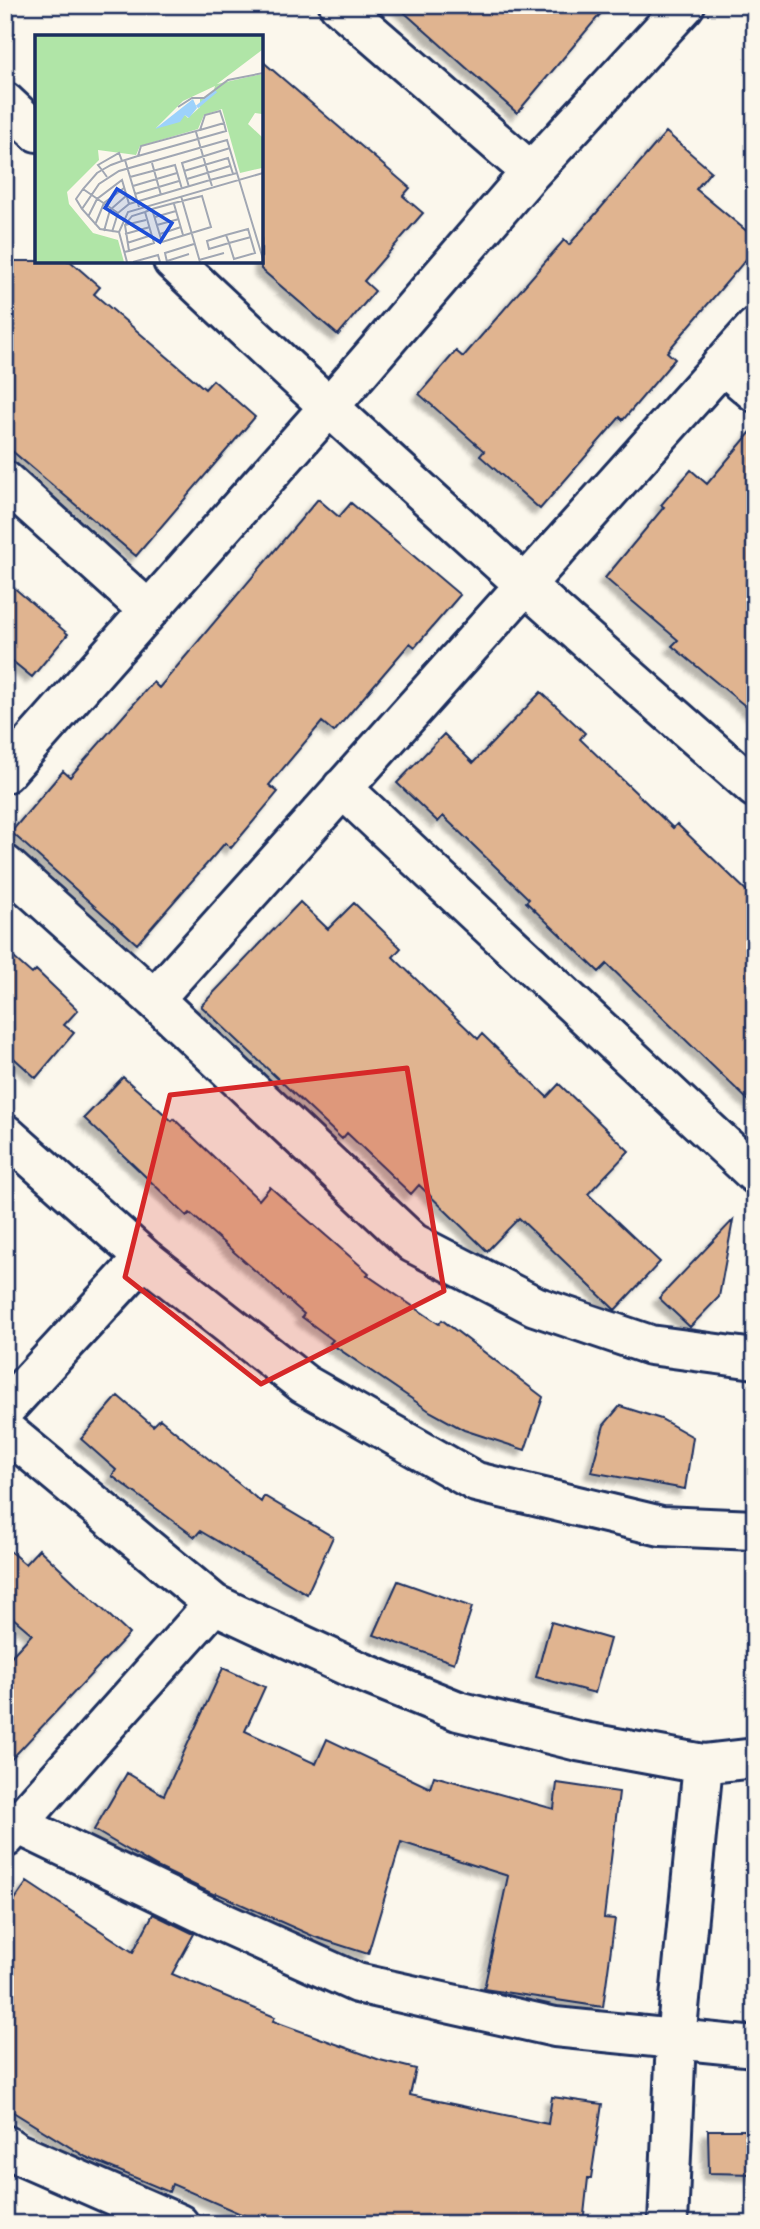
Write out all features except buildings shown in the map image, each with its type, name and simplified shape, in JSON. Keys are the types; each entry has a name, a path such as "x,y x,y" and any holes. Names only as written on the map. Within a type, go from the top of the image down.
{"street":[{"path":"339,5 531,172"},
{"path":"5,772 328,408 531,172 685,5"},
{"path":"5,102 35,130"},
{"path":"174,262 328,408 524,586 755,789"},
{"path":"155,999 755,328"},
{"path":"722,364 755,392"},
{"path":"5,481 148,610"},
{"path":"342,788 755,1174"},
{"path":"5,865 155,999 413,1243 535,1306 650,1345 755,1360"},
{"path":"5,1134 144,1258 303,1384 476,1482 661,1526 755,1530"},
{"path":"5,1409 144,1258"},
{"path":"5,1430 214,1604 354,1669 458,1710 578,1741 703,1764 755,1758"},
{"path":"214,1604 11,1831 357,1983 555,2027 755,2047"},
{"path":"668,2224 676,2039 703,1764"},
{"path":"5,2145 17,2153 179,2224"}],"highlighted area":[{"path":"407,1068 444,1291 261,1384 125,1277 170,1095"}]}
